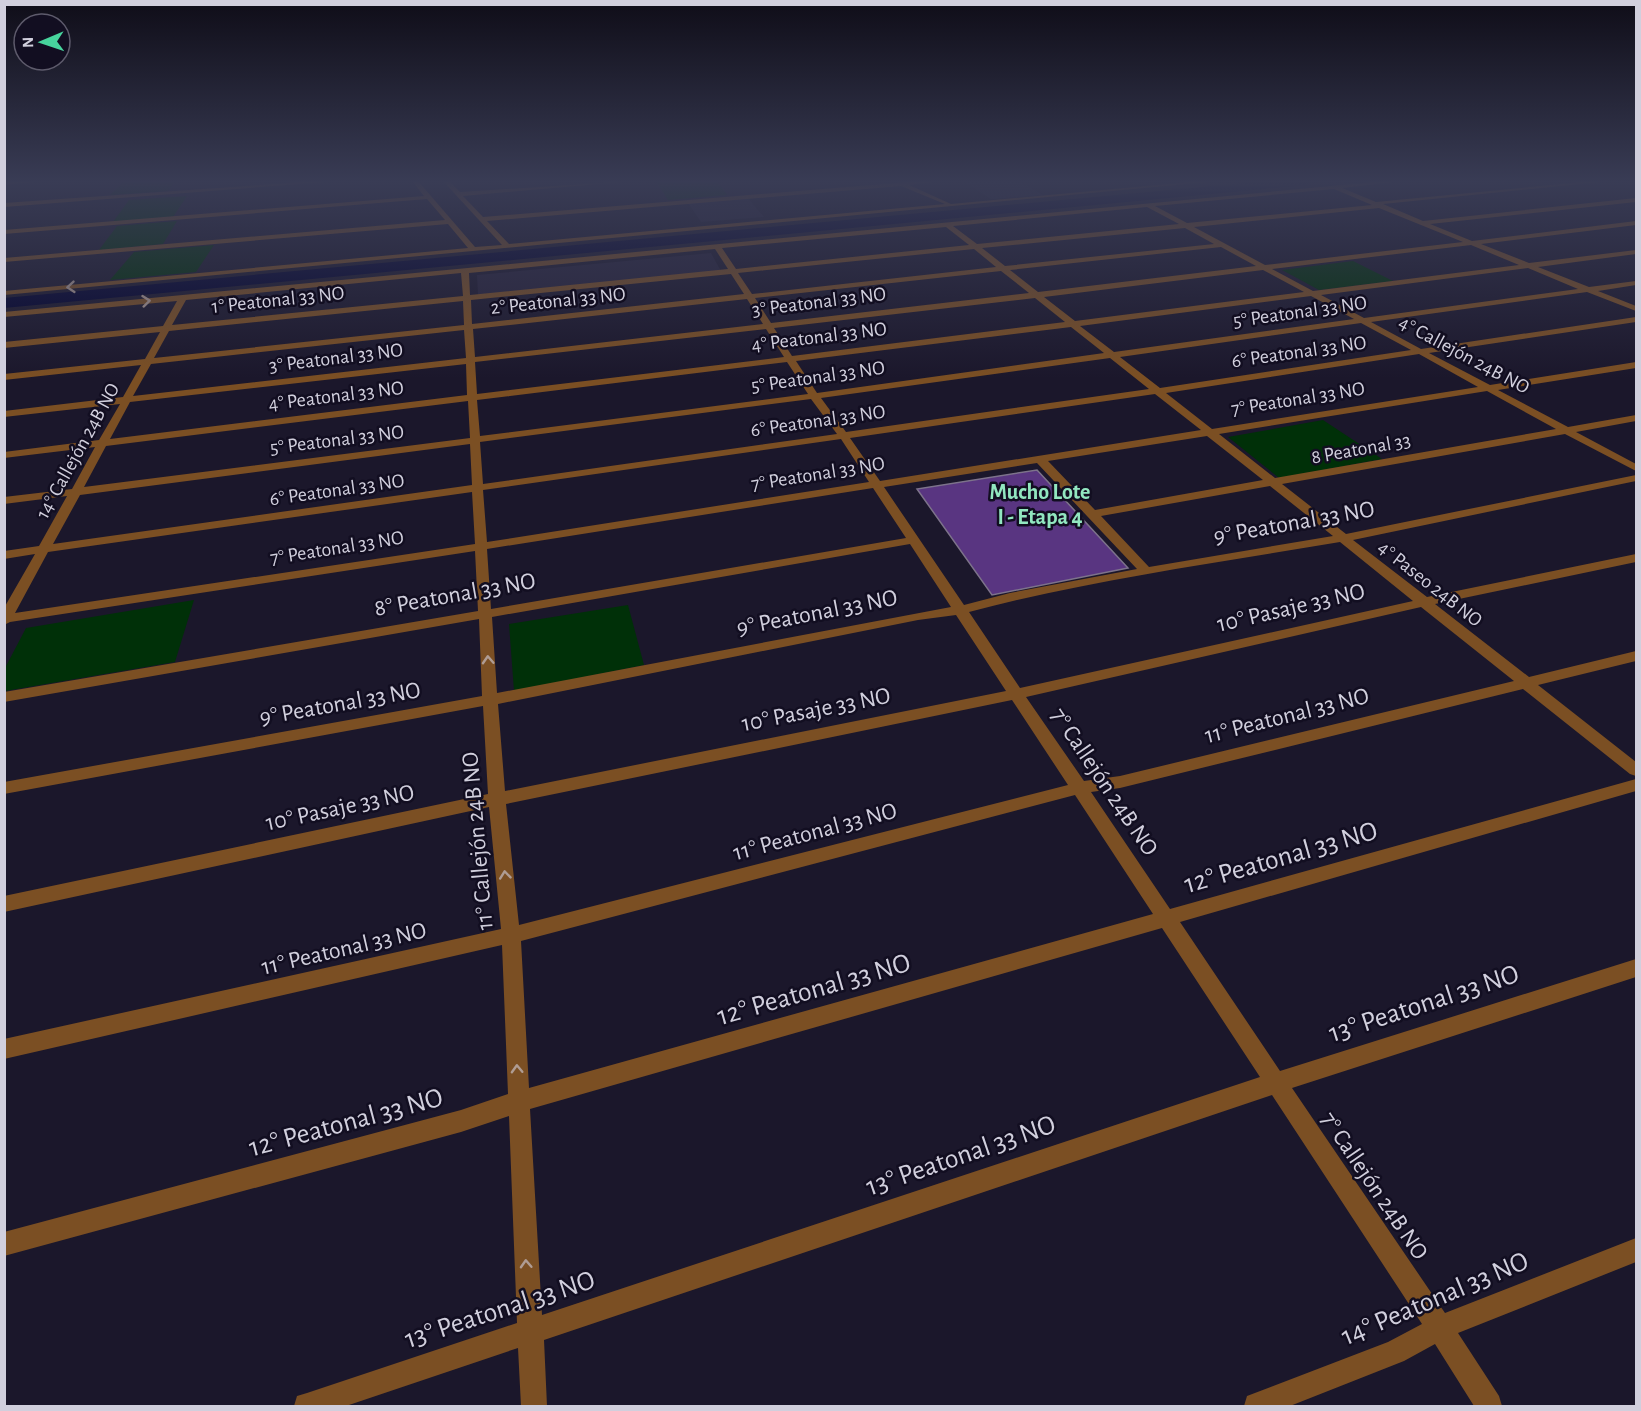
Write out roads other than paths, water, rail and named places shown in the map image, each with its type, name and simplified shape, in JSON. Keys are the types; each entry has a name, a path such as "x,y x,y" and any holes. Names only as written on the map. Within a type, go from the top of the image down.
{"street":[{"path":"4,260 158,247"},
{"path":"4,293 497,247"},
{"path":"4,315 708,247"},
{"name":"7° Callejón 24B NO","path":"718,247 814,396 844,436 1169,920 1275,1083 1440,1328 1489,1407"},
{"name":"1° Peatonal 33 NO","path":"4,345 967,247"},
{"name":"4° Paseo 24B NO","path":"976,247 1636,770"},
{"name":"2° Peatonal 33 NO","path":"4,377 1206,247"},
{"name":"4° Callejón 24B NO","path":"1225,247 1636,468"},
{"name":"3° Peatonal 33 NO","path":"4,414 1439,247"},
{"path":"1482,247 1636,309"},
{"name":"4° Peatonal 33 NO","path":"4,455 792,359 1636,252"},
{"name":"11° Callejón 24B NO","path":"465,270 490,700 497,799 511,935 534,1407"},
{"name":"5° Peatonal 33 NO","path":"4,501 814,396 1636,283"},
{"name":"14° Callejón 24B NO","path":"5,619 183,298"},
{"name":"6° Peatonal 33 NO","path":"4,555 1158,391 1636,319"},
{"name":"7° Peatonal 33 NO","path":"5,619 1636,365"},
{"name":"8 Peatonal 33","path":"1092,514 1636,418"},
{"path":"1040,459 1146,571"},
{"name":"9° Peatonal 33 NO","path":"4,788 490,700 918,616 961,610 1010,597 1146,571 1344,538 1636,478"},
{"name":"8° Peatonal 33 NO","path":"4,697 485,612 914,540"},
{"name":"10° Pasaje 33 NO","path":"4,904 497,799 1016,694 1425,602 1636,558"},
{"name":"11° Peatonal 33 NO","path":"4,1049 511,935 1079,788 1120,782 1636,656"},
{"name":"12° Peatonal 33 NO","path":"4,1244 461,1121 518,1102 1169,920 1636,785"},
{"name":"13° Peatonal 33 NO","path":"307,1407 1275,1083 1636,968"},
{"name":"14° Peatonal 33 NO","path":"1257,1407 1395,1352 1440,1328 1636,1250"}],"waterway":[{"path":"4,303 603,247"}],"district":[{"name":"Mucho Lote I - Etapa 4","path":"1040,504"}]}
